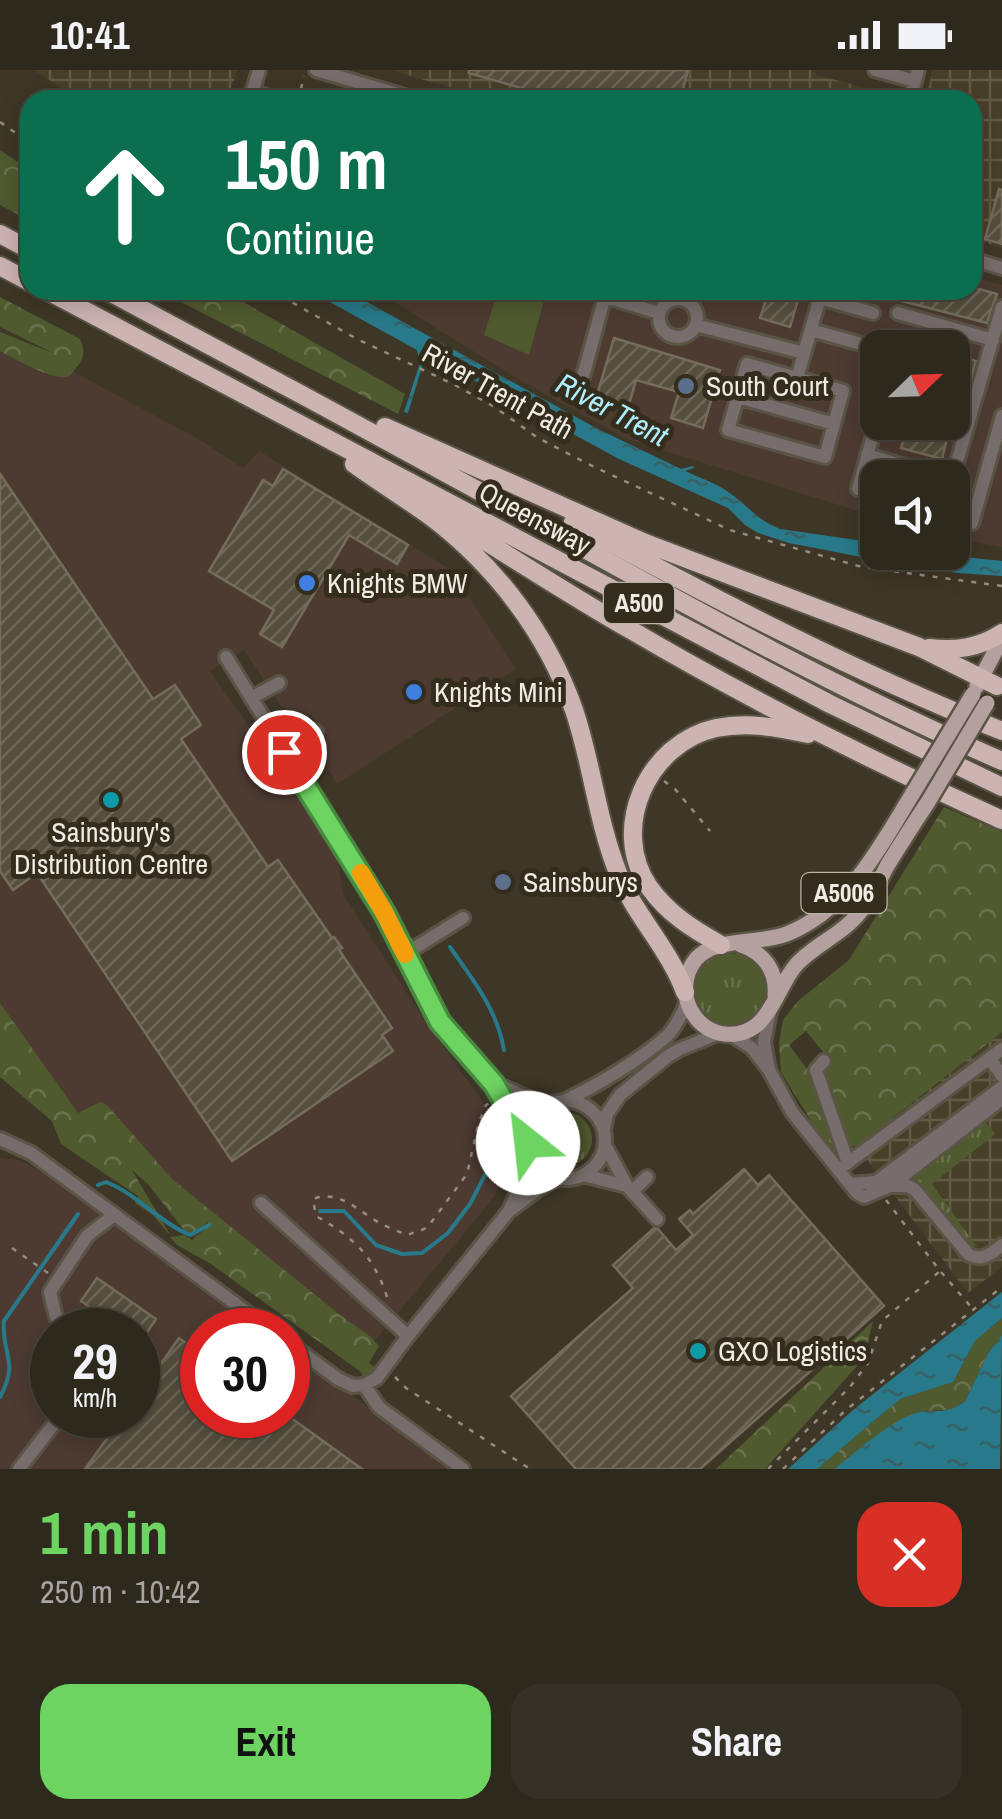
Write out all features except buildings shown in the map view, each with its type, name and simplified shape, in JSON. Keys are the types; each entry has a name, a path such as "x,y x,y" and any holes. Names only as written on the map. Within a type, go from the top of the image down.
{"highway":[{"name":"Queensway","path":"65,300 830,704 1002,787"},
{"name":"Queensway","path":"125,300 726,627 926,728 1002,761"},
{"path":"301,393 436,448 645,543 918,648 988,688"},
{"path":"278,414 627,628 726,684 1002,820"},
{"path":"278,414 460,540 496,576 528,618 574,709 606,840 620,878 677,971 686,997"},
{"path":"436,448 694,588 802,642 1002,731"},
{"path":"918,648 963,650 1002,635"},
{"path":"729,944 685,925 648,885 634,842 634,817 650,772 671,750 712,729 751,725 837,741"}],"main road":[{"name":"A5006","path":"772,1005 799,961 860,912 928,802 988,688 1002,635"},
{"name":"A5006","path":"729,944 786,935 832,906 854,884 988,688"},
{"path":"729,944 756,952 770,966 776,985 772,1005 752,1029 725,1034 701,1024 686,997 686,978 696,959 709,949 729,944"}],"street":[{"path":"875,70 916,76"},
{"path":"310,72 369,77 397,90"},
{"path":"582,380 605,300"},
{"path":"618,300 659,313"},
{"path":"672,300 665,303 659,313 661,326 670,335 682,336 696,324 696,312 688,300"},
{"path":"797,378 819,300"},
{"path":"837,300 873,313"},
{"path":"898,312 999,326 956,460"},
{"path":"696,324 804,353"},
{"path":"811,330 860,344"},
{"path":"747,364 797,378 843,391 824,457 728,430 747,364"},
{"path":"738,397 834,424"},
{"path":"972,523 1002,416"},
{"path":"858,489 871,440"},
{"path":"867,455 884,460"},
{"path":"226,658 384,912 440,1022 494,1084 528,1143 532,1159 544,1172 560,1178"},
{"path":"251,698 279,682"},
{"path":"284,752 316,731"},
{"path":"405,954 463,918"},
{"path":"528,1143 532,1121 548,1106 606,1079 668,1035 680,1018 686,997"},
{"path":"769,1070 764,1042 772,1005"},
{"path":"583,1175 600,1160 607,1114 620,1095 680,1049 725,1034 752,1048 792,1112 843,1166"},
{"path":"843,1166 1002,1049"},
{"path":"990,1059 1002,1076"},
{"path":"824,1061 816,1070 843,1166 857,1193 864,1197 908,1186 970,1255 985,1258 1002,1245"},
{"path":"494,1084 548,1106"},
{"path":"850,1184 876,1182 1002,1087"},
{"path":"885,1189 1002,1099"},
{"path":"564,1101 582,1104 601,1122 604,1138 630,1189 657,1219"},
{"path":"0,1139 31,1153 242,1308"},
{"path":"509,1212 532,1159"},
{"path":"310,1358 338,1379 353,1386 364,1385 377,1378 509,1212 543,1186 560,1178 583,1175 630,1189"},
{"path":"630,1189 647,1177"},
{"path":"261,1203 408,1336"},
{"path":"54,1308 50,1292 88,1236 114,1215"},
{"path":"364,1385 379,1407 463,1469"},
{"path":"19,1469 44,1438"}],"path":[{"path":"301,89 310,72"},
{"name":"River Trent Path","path":"288,300 493,406 538,438 730,530 862,567 1002,586"},
{"path":"650,772 675,789 710,831"},
{"path":"395,1324 382,1280 367,1254 316,1216 312,1199 318,1196 348,1200 375,1220 407,1235 427,1228 467,1174 486,1106 502,1096"},
{"path":"885,1189 940,1271 973,1310"},
{"path":"12,1248 46,1271"},
{"path":"768,1469 850,1387 868,1363 882,1321 940,1271"},
{"path":"782,1469 846,1410 1002,1288"},
{"path":"385,1366 406,1388 530,1469"}],"shaded area":[{"path":"34,70 238,70 230,90 65,90"},
{"path":"390,70 817,70 816,75 875,90 781,90 459,90"},
{"path":"933,70 1002,70 1002,248 982,242 982,90 928,90"},
{"path":"982,279 1002,285 1002,547 970,541 970,460 860,460 860,512 627,439 518,379 391,300 982,300"},
{"name":"Sainsbury's Distribution Centre","path":"0,332 198,439 243,468 259,451 451,570 516,669 337,784 312,741 321,733 311,715 284,711 244,650 210,671 335,848 344,896 427,1024 508,1137 507,1170 495,1196 367,1350 310,1313 310,1308 302,1308 184,1231 137,1174 102,1148 52,1121 0,1077"},
{"path":"1002,1032 1002,1267 968,1293 857,1146"},
{"path":"0,1158 20,1160 58,1183 231,1308 180,1308 180,1438 310,1438 310,1365 453,1469 0,1469"}],"green space":[{"path":"0,150 20,163 20,216 0,205"},
{"path":"0,297 80,339 83,357 70,375 45,373 0,351 0,332 55,354 0,327"},
{"path":"177,300 240,300 405,394 398,414"},
{"path":"495,300 544,300 529,355 484,335"},
{"path":"944,807 1002,832 1002,1032 857,1146 846,1147 823,1074 828,1058 806,1031 789,1045 816,1081 840,1148 834,1149 821,1137 781,1072 779,1043 783,1020 798,1001 849,960"},
{"path":"730,953 756,963 766,989 756,1015 730,1025 704,1015 694,989 704,963"},
{"path":"0,1003 78,1113 100,1102 106,1104 173,1180 371,1337 379,1346 369,1363 376,1368 370,1382 310,1335 310,1308 272,1308 170,1237 184,1235 192,1240 209,1226 208,1222 188,1235 132,1170 168,1233 153,1215 135,1203 138,1196 61,1144 52,1121 0,1077"},
{"path":"565,1112 584,1120 592,1139 584,1158 565,1166 546,1158 538,1139 546,1120"},
{"path":"983,1119 995,1134 932,1184 977,1247 969,1244 918,1183 902,1181"},
{"path":"1002,1318 1002,1335 989,1352 965,1401 951,1410 924,1411 886,1429 835,1469 817,1469 900,1399 953,1382 975,1341"},
{"path":"873,1321 864,1358 765,1469 716,1469"}],"water":[{"path":"326,300 363,300 596,428 681,469 693,466 685,471 726,490 780,529 860,541 860,557 758,533 728,508 619,459 426,354 408,413 404,412 420,363 417,350"},
{"path":"970,558 1002,561 1002,576 939,570 970,570"},
{"path":"1002,1292 1002,1318 975,1341 953,1382 900,1399 817,1469 788,1469 853,1410"},
{"path":"1002,1335 1000,1469 835,1469 904,1418 952,1409 965,1401 989,1352"}],"waterway":[{"path":"450,947 490,1008 504,1050"},
{"path":"320,1211 344,1211 376,1245 402,1254 422,1253 448,1233 470,1204 486,1173 493,1131"},
{"path":"98,1185 106,1182 117,1187 190,1235 209,1225"},
{"path":"0,1397 9,1374 4,1321 78,1214"}],"slow traffic":[{"path":"361,873 405,954"}],"place":[{"name":"South Court","path":"686,386"},
{"name":"Knights BMW","path":"307,583"},
{"name":"Knights Mini","path":"414,692"},
{"name":"Sainsbury's Distribution Centre","path":"111,800"},
{"name":"Sainsburys","path":"503,882"},
{"name":"GXO Logistics","path":"698,1351"}],"route":[{"path":"284,752 384,912 440,1022 494,1084 528,1143"}],"water label":[{"name":"River Trent","path":"612,410"}]}
